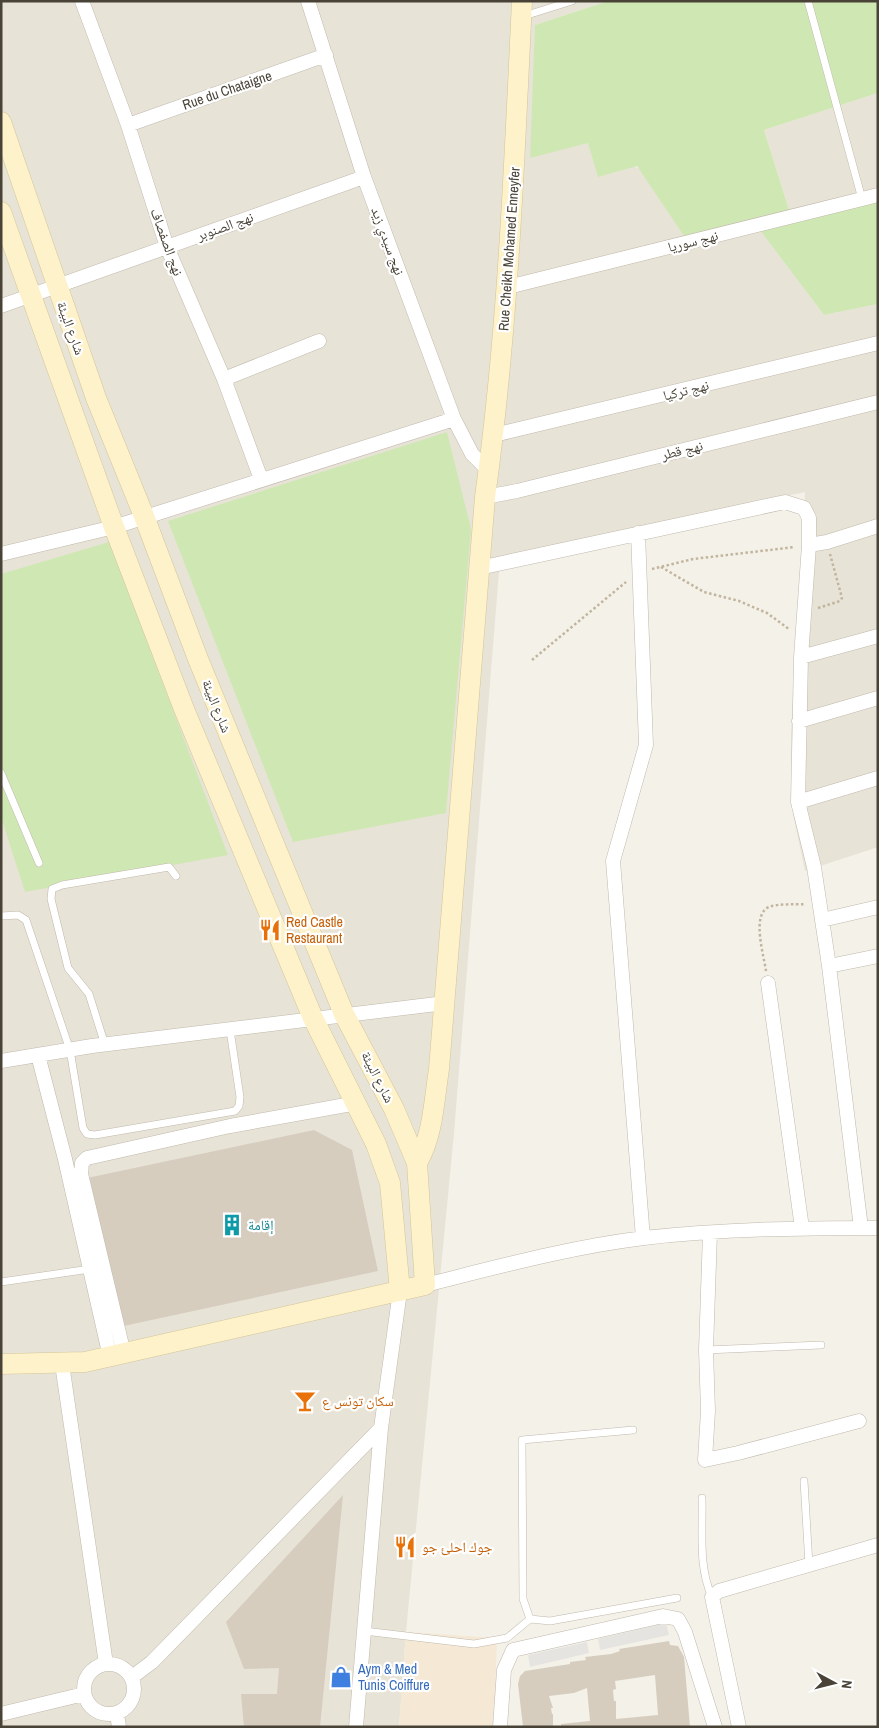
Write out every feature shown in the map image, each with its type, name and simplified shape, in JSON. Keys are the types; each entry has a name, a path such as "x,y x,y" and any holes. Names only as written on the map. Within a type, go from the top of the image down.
{"street":[{"name":"نهج الصفصاف","path":"82,1 128,124 167,247 224,379 262,479"},
{"name":"نهج سيدي زيد","path":"308,1 364,177 454,419 472,454 489,471"},
{"name":"Rue Cheikh Mohamed Enneyfer","path":"417,1163 427,1141 431,1124 439,1069 485,496 494,435 508,287 522,9"},
{"name":"Rue du Chataigne","path":"128,124 326,55"},
{"name":"شارع البيئة","path":"1,122 96,398 144,516 198,659 344,1014 394,1109 417,1163 425,1285"},
{"name":"نهج الصنوبر","path":"1,306 364,177"},
{"name":"نهج سوريا","path":"508,287 878,195"},
{"name":"شارع البيئة","path":"1,212 114,527 184,709 313,1018 376,1144 390,1183 400,1291"},
{"path":"224,379 320,341"},
{"name":"نهج تركيا","path":"494,435 878,343"},
{"name":"نهج قطر","path":"485,496 517,491 878,402"},
{"path":"1,554 114,527 454,419"},
{"path":"479,568 785,502 804,508 809,518 809,545 801,657 798,802 814,867 829,966 861,1228"},
{"path":"809,545 827,542 878,526"},
{"path":"638,533 646,745 613,861 643,1238"},
{"path":"801,657 878,636"},
{"path":"799,721 878,698"},
{"path":"798,802 878,778"},
{"path":"822,920 878,906"},
{"path":"829,966 878,956"},
{"path":"768,982 802,1228"},
{"path":"1,1062 104,1045 445,1003"},
{"path":"38,1055 90,1269 117,1355"},
{"path":"117,1355 81,1174 82,1163 87,1158 230,1126 357,1104"},
{"path":"1,1364 62,1364 117,1355 400,1291 516,1262 643,1238 802,1228 878,1228"},
{"path":"710,1233 706,1350 708,1411 705,1460 859,1421"},
{"path":"356,1727 381,1428 400,1291"},
{"path":"62,1364 106,1664"},
{"path":"132,1677 152,1662 381,1428"},
{"path":"740,1727 712,1597 719,1591 878,1545"},
{"path":"500,1727 504,1670 514,1650 663,1616 678,1619 685,1632 715,1727"},
{"path":"106,1664 121,1666 132,1677 135,1692 133,1699 118,1720 100,1713 87,1702 84,1694 86,1678 91,1671 106,1664"},
{"path":"1,1714 84,1694"}],"lane":[{"path":"522,9 572,1"},
{"path":"808,1 862,199"},
{"path":"1,773 39,863"},
{"path":"104,1045 89,994 68,968 51,899 52,889 62,885 168,867 176,876"},
{"path":"1,916 18,915 26,920 70,1050 83,1128 87,1134 95,1135 235,1111 239,1106 240,1097 230,1030"},
{"path":"1,1282 90,1269"},
{"path":"706,1350 821,1345"},
{"path":"530,1619 523,1599 522,1440 634,1430"},
{"path":"804,1481 809,1565"},
{"path":"702,1498 703,1570 706,1584 712,1597"},
{"path":"364,1631 474,1644 507,1638 530,1619 550,1621 677,1598"}],"path":[{"path":"805,612 840,601 842,591 827,542"},
{"path":"532,660 638,572 693,559 809,545"},
{"path":"661,567 704,592 739,601 767,613 803,642"},
{"path":"768,982 759,926 761,914 769,907 819,902"}],"shaded area":[{"path":"1,1 608,1 535,25 588,143 760,229 824,315 878,304 878,847 805,871 793,814 791,733 805,492 500,559 454,1133 406,1632 399,1727 1,1727"},
{"path":"878,93 878,188 789,210 764,130"},
{"path":"666,1623 669,1635 600,1650 598,1639"},
{"path":"406,1632 497,1638 494,1727 399,1727"},
{"path":"587,1642 589,1653 530,1667 528,1655"}],"green space":[{"path":"608,1 878,1 878,93 764,130 789,210 878,188 878,304 824,315 760,230 692,248 637,166 598,177 588,143 530,158 535,25"},
{"path":"447,432 471,529 446,813 293,842 168,521"},
{"path":"109,542 228,855 25,892 1,817 1,574"}],"building":[{"name":"إقامة","path":"314,1130 352,1150 378,1271 119,1327 87,1178"},
{"path":"343,1495 320,1727 244,1727 241,1694 277,1694 279,1668 244,1669 226,1622"},
{"path":"669,1641 670,1645 678,1646 684,1657 690,1727 561,1727 561,1724 590,1721 587,1688 574,1693 549,1696 553,1708 551,1708 553,1727 523,1727 518,1684 520,1676 525,1671 570,1664 570,1662 586,1660 585,1657 611,1654 620,1651 619,1649","holes":["655,1675 658,1715 616,1719 616,1701 614,1701 613,1690 616,1689 615,1681"]}],"place":[{"name":"Red Castle Restaurant","path":"270,930"},
{"name":"إقامة","path":"232,1225"},
{"name":"سكان تونس ع","path":"305,1401"},
{"name":"جوك احلئ جو","path":"405,1547"},
{"name":"Aym & Med Tunis Coiffure","path":"341,1677"}]}
